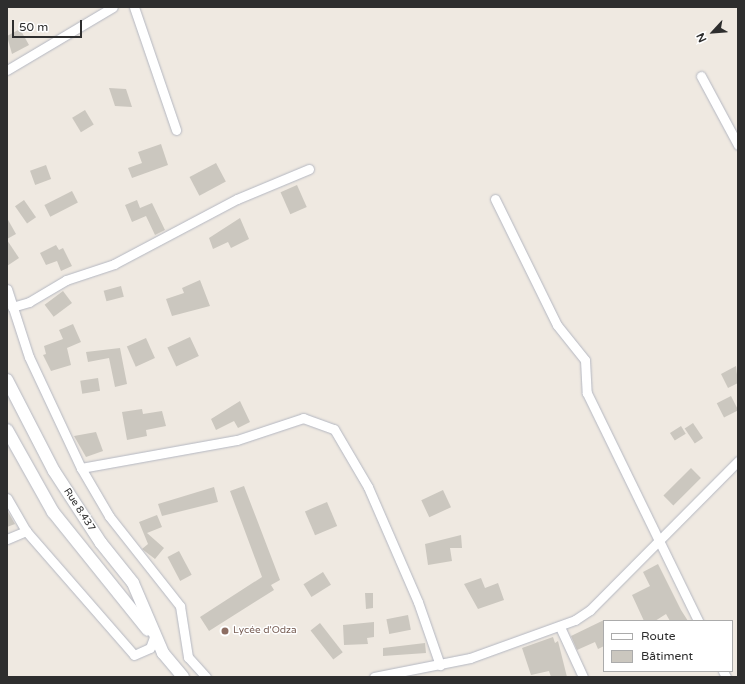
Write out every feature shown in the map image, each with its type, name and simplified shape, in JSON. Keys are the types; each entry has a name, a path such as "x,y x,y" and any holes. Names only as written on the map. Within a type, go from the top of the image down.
{"main road":[{"name":"Rue 8.437","path":"7,380 54,471 101,543 133,583 154,637 163,653 183,677"},
{"name":"Rue 8.437","path":"7,430 53,512 154,637"}],"street":[{"path":"7,70 113,7"},
{"path":"134,7 176,130"},
{"path":"701,76 738,145"},
{"path":"12,307 29,302 66,280 114,264 237,199 309,169"},
{"path":"495,199 557,325 585,360 587,393 614,443 658,542 697,620"},
{"path":"7,289 28,357 81,468 109,516 180,606 188,657 206,677"},
{"path":"81,468 237,440 303,418 334,429 368,487 418,602 440,665"},
{"path":"374,677 440,665 560,627 590,610 738,461"},
{"path":"7,498 26,531 134,655 150,648 154,637"},
{"path":"7,539 26,531"},
{"path":"560,627 583,677"}],"building":[{"path":"20,29 29,45 12,54 7,36"},
{"path":"109,88 126,89 132,107 115,106"},
{"path":"85,110 94,125 81,132 72,118"},
{"path":"161,144 168,165 132,178 128,168 142,163 138,152"},
{"path":"216,163 226,182 199,196 190,177"},
{"path":"46,165 51,179 35,185 30,171"},
{"path":"297,185 307,207 290,214 281,192"},
{"path":"72,191 78,203 50,217 44,205"},
{"path":"24,200 36,217 27,224 15,206"},
{"path":"137,200 140,208 152,203 165,230 155,235 146,216 132,222 125,205"},
{"path":"7,218 16,234 7,239"},
{"path":"240,218 249,239 231,248 228,242 213,249 209,238"},
{"path":"7,240 19,258 7,266"},
{"path":"56,245 59,250 63,248 72,266 61,271 57,261 46,265 40,253"},
{"path":"200,280 210,306 172,316 166,299 184,293 182,288"},
{"path":"121,286 124,297 106,301 104,291"},
{"path":"63,291 72,303 54,317 45,305"},
{"path":"73,324 81,342 67,348 71,365 51,371 43,355 46,354 44,346 63,339 59,330"},
{"path":"190,337 199,356 176,367 167,348"},
{"path":"146,338 155,358 136,367 127,347"},
{"path":"120,348 127,384 115,387 109,358 88,362 86,352"},
{"path":"736,366 738,383 728,388 721,374"},
{"path":"98,378 100,391 82,394 80,381"},
{"path":"731,396 738,410 724,418 717,403"},
{"path":"240,401 250,422 238,428 234,421 216,430 211,419"},
{"path":"142,409 143,414 162,411 166,426 146,430 147,436 127,440 122,412"},
{"path":"693,423 703,438 695,444 685,429"},
{"path":"681,426 686,434 675,441 670,433"},
{"path":"96,432 103,451 86,457 74,436"},
{"path":"691,468 701,478 673,505 663,496"},
{"path":"244,486 280,580 271,585 274,590 209,631 200,617 262,577 230,491"},
{"path":"214,487 218,502 162,516 158,504"},
{"path":"443,490 451,507 429,517 421,500"},
{"path":"327,502 337,526 315,535 305,511"},
{"path":"7,510 15,524 7,527"},
{"path":"157,515 162,527 147,533 164,548 155,559 142,549 148,544 139,522"},
{"path":"461,535 462,548 450,548 452,561 428,565 425,544"},
{"path":"179,551 192,575 180,581 168,557"},
{"path":"658,564 687,620 669,620 666,614 657,620 644,620 632,595 650,586 643,572"},
{"path":"323,572 331,585 311,597 303,584"},
{"path":"481,578 485,588 498,583 504,600 478,609 464,584"},
{"path":"365,593 373,593 373,608 366,609"},
{"path":"408,615 411,630 389,634 386,619"},
{"path":"603,620 603,646 598,649 595,642 577,650 571,636"},
{"path":"374,622 374,637 367,638 368,644 344,645 343,625"},
{"path":"320,623 343,652 333,660 311,630"},
{"path":"553,637 555,643 558,641 567,677 551,677 549,671 531,675 522,648"},
{"path":"425,643 426,653 383,656 383,648"}],"place":[{"name":"Lycée d'Odza","path":"225,631"}]}
